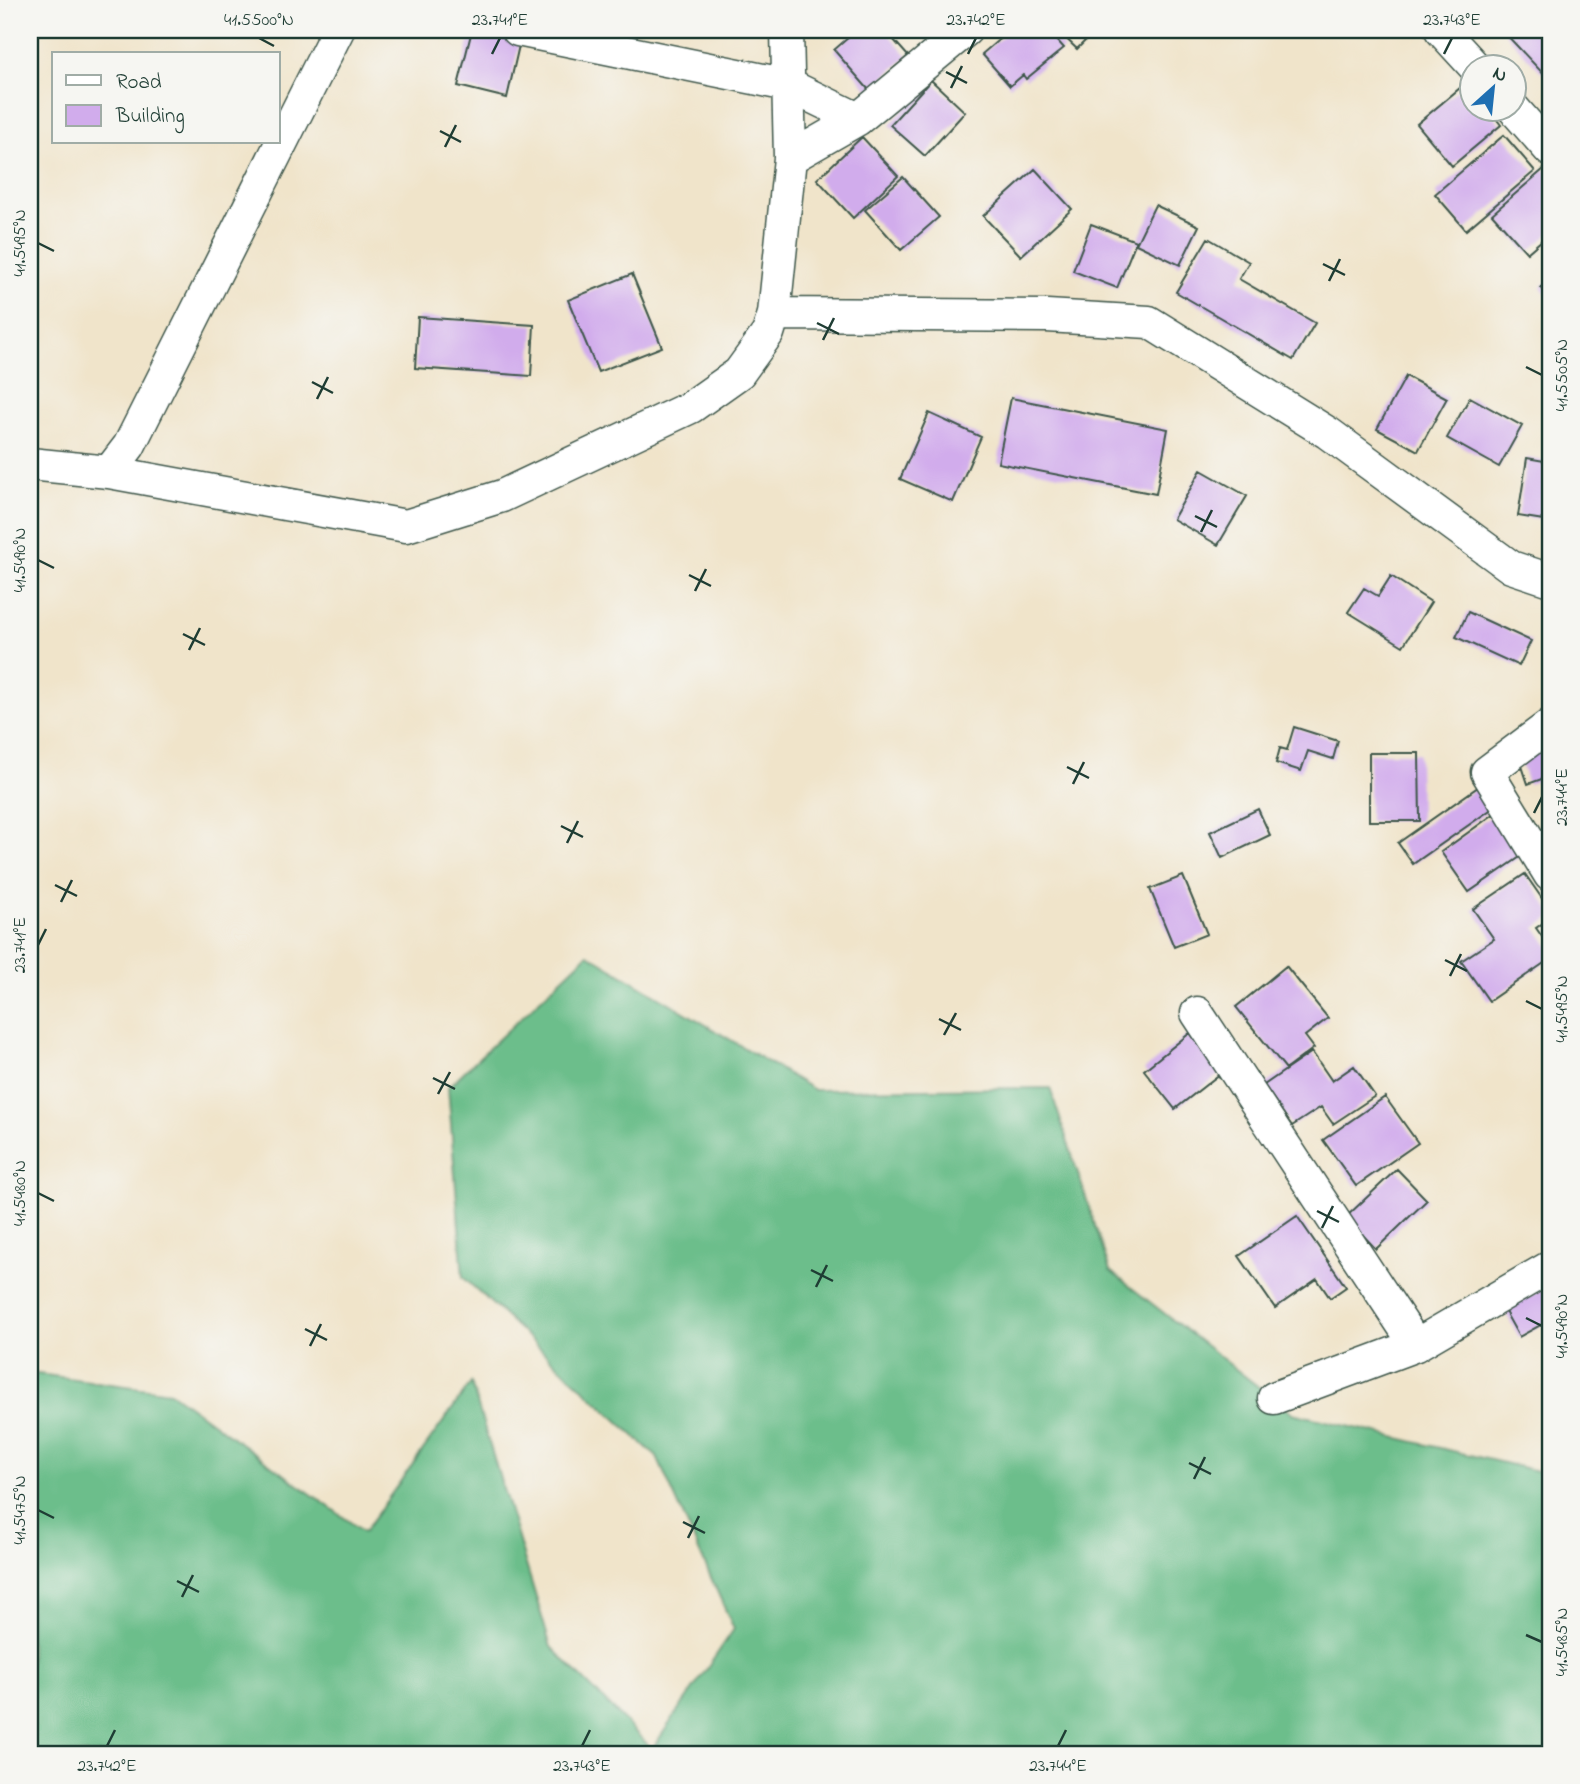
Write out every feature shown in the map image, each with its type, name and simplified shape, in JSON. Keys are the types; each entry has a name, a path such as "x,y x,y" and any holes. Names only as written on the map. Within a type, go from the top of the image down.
{"street":[{"path":"109,472 129,446 338,30"},
{"path":"518,30 788,85 858,119"},
{"path":"30,464 109,472 406,526 502,496 691,407 739,373 768,333 774,314 790,158 787,30"},
{"path":"790,158 858,119 965,30"},
{"path":"1441,30 1461,52"},
{"path":"1525,122 1550,150"},
{"path":"774,314 1047,316 1149,322 1328,433 1511,567 1550,580"},
{"path":"1550,725 1487,772 1550,875"},
{"path":"1197,1013 1416,1345"},
{"path":"1274,1398 1416,1345 1550,1267"}],"green space":[{"path":"588,954 814,1090 1050,1088 1110,1271 1292,1413 1550,1474 1550,1754 30,1754 30,1373 170,1392 364,1532 471,1383 551,1647 652,1749 734,1629 657,1457 463,1277 448,1087"}],"building":[{"path":"472,30 520,41 507,98 458,86"},
{"path":"857,30 885,30 908,56 869,90 834,50"},
{"path":"1010,30 1048,30 1064,48 1026,79 1023,75 1010,86 982,54"},
{"path":"1057,30 1096,30 1077,49"},
{"path":"1502,30 1550,30 1550,81 1528,58 1528,52 1523,52"},
{"path":"931,80 965,112 925,156 890,125"},
{"path":"1458,90 1458,122 1499,122 1501,125 1452,166 1417,124"},
{"path":"1504,135 1535,171 1466,230 1435,194"},
{"path":"862,137 898,176 853,218 817,179"},
{"path":"1035,169 1072,209 1021,256 983,216"},
{"path":"1544,169 1550,176 1550,233 1527,253 1492,214"},
{"path":"903,177 939,217 901,250 865,210"},
{"path":"1155,205 1199,226 1180,265 1136,244"},
{"path":"1091,224 1136,241 1117,288 1073,271"},
{"path":"1208,238 1249,262 1239,279 1315,323 1293,360 1176,292"},
{"path":"632,274 662,347 598,372 568,300"},
{"path":"1550,279 1550,298 1541,287"},
{"path":"418,317 534,325 531,376 415,368"},
{"path":"1406,376 1447,398 1418,451 1377,429"},
{"path":"1470,397 1522,426 1499,467 1447,438"},
{"path":"1011,398 1168,429 1156,494 998,463"},
{"path":"929,413 981,437 953,502 900,479"},
{"path":"1527,458 1550,462 1550,521 1518,516"},
{"path":"1201,470 1247,496 1218,545 1173,519"},
{"path":"1391,576 1431,602 1403,646 1348,612 1364,588 1378,596"},
{"path":"1468,612 1531,641 1519,666 1456,637"},
{"path":"1294,727 1338,741 1333,759 1308,751 1301,771 1276,763 1280,748 1287,750"},
{"path":"1550,748 1550,776 1528,784 1520,760"},
{"path":"1369,753 1419,753 1420,821 1369,821"},
{"path":"1478,787 1493,808 1413,864 1398,843"},
{"path":"1258,809 1270,835 1222,858 1210,832"},
{"path":"1494,814 1523,855 1469,892 1441,852"},
{"path":"1525,874 1550,910 1550,918 1536,928 1550,948 1550,959 1489,1001 1461,961 1494,939 1473,909"},
{"path":"1183,876 1207,934 1174,947 1150,889"},
{"path":"1286,966 1328,1018 1305,1036 1314,1048 1286,1069 1236,1007"},
{"path":"1190,1033 1221,1073 1175,1109 1144,1070"},
{"path":"1312,1052 1332,1081 1354,1066 1375,1096 1333,1124 1321,1107 1292,1126 1264,1085"},
{"path":"1385,1097 1418,1143 1356,1186 1323,1140"},
{"path":"1397,1169 1427,1200 1376,1249 1346,1217"},
{"path":"1297,1216 1346,1287 1330,1298 1317,1279 1275,1308 1239,1256"},
{"path":"1550,1285 1550,1320 1519,1337 1504,1310"}]}
